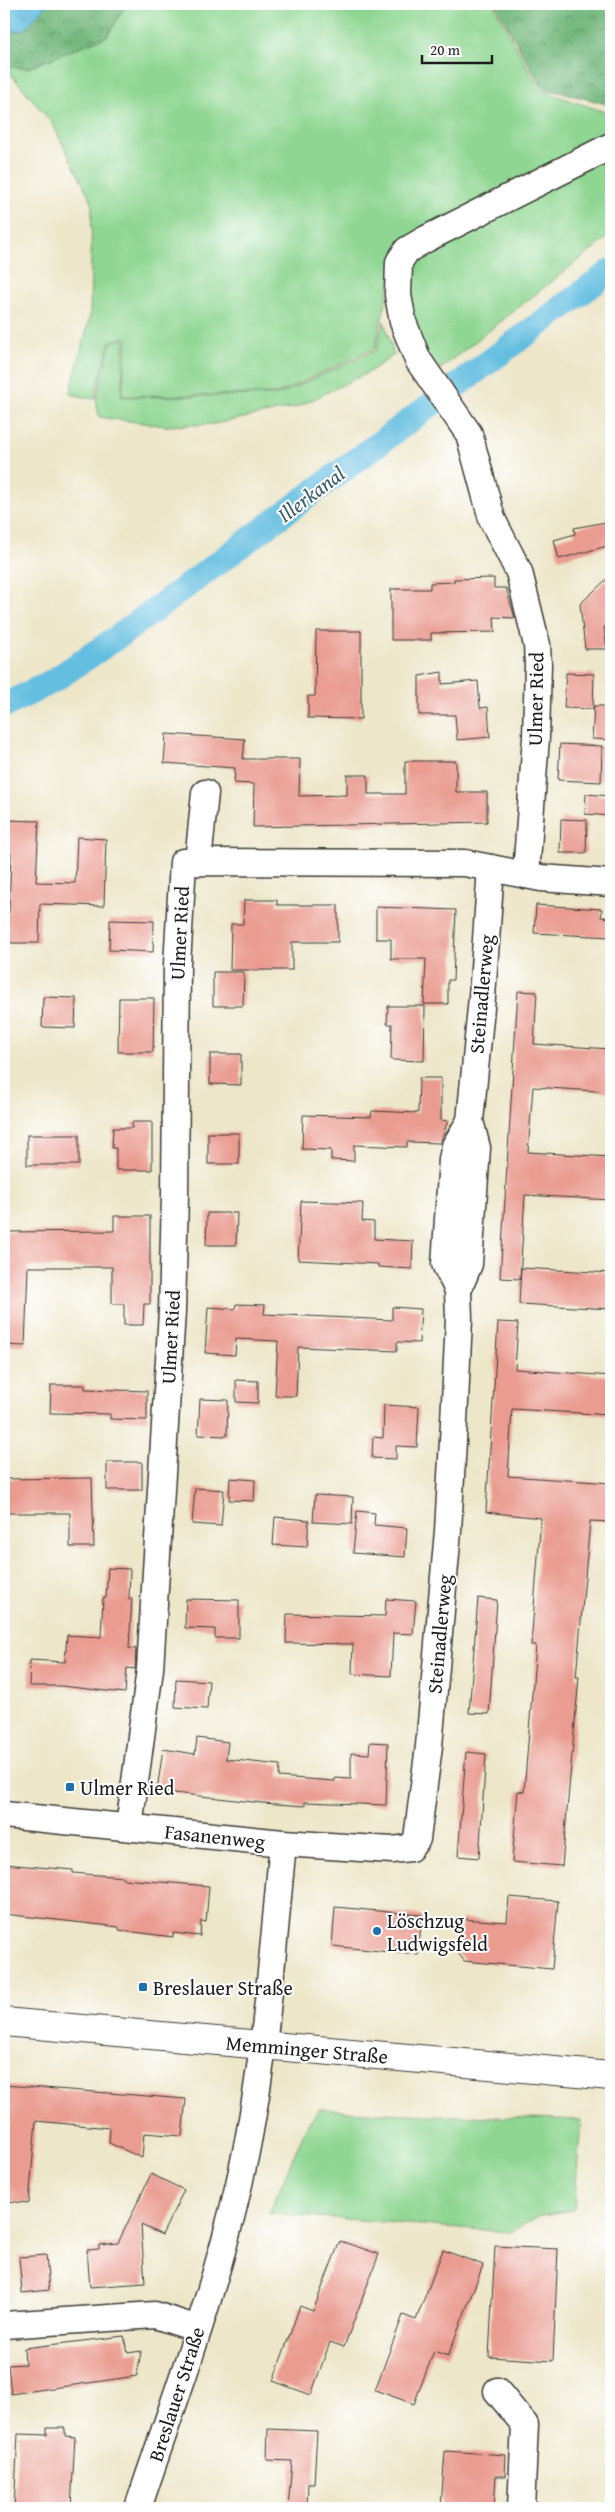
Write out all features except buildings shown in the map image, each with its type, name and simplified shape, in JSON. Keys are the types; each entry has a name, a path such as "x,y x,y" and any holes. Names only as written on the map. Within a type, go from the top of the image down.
{"main road":[{"name":"Memminger Straße","path":"4,2022 611,2076"}],"street":[{"name":"Ulmer Ried","path":"526,875 536,737 538,664 536,644 519,572 492,519 466,428 418,360 403,322 398,294 399,262 402,255 426,240 611,146"},
{"name":"Ulmer Ried","path":"198,862 204,793"},
{"name":"Ulmer Ried","path":"130,1826 150,1669 172,1303 176,965 182,862 448,862 526,875 611,883"},
{"name":"Steinadlerweg","path":"283,1843 392,1850 410,1848 417,1839 429,1746 448,1531 459,1319 458,1290 445,1264 452,1159 455,1146 470,1121 482,997 491,868"},
{"name":"Fasanenweg","path":"4,1815 130,1826 283,1843 262,2046"},
{"name":"Breslauer Straße","path":"138,2508 198,2329 239,2184 255,2102 262,2046"},
{"path":"4,2325 155,2315 198,2329"},
{"path":"497,2391 525,2425 521,2508"}],"green space":[{"path":"4,4 127,4 107,36 28,68 4,66"},
{"path":"127,4 493,4 540,90 611,114 611,135 398,250 375,348 277,394 122,396 127,337 110,341 94,399 70,394 90,316 92,202 52,123 5,67 28,68 107,36"},
{"path":"495,4 611,4 611,105 542,88"},
{"path":"606,158 611,166 611,235 435,373 416,339 405,283 413,266 425,250"},
{"path":"384,321 394,355 369,372 297,407 214,424 166,426 99,417 96,399 111,342 125,339 121,397 278,395 376,350"},
{"path":"320,2109 417,2115 581,2120 574,2210 542,2215 510,2232 269,2213 308,2123"}],"water":[{"path":"4,4 48,4 24,30 4,32"}],"waterway":[{"name":"Illerkanal","path":"4,706 53,681 122,634 611,271"}],"place":[{"name":"Ulmer Ried","path":"70,1787"},
{"name":"Löschzug Ludwigsfeld","path":"377,1931"},
{"name":"Breslauer Straße","path":"143,1987"}]}
